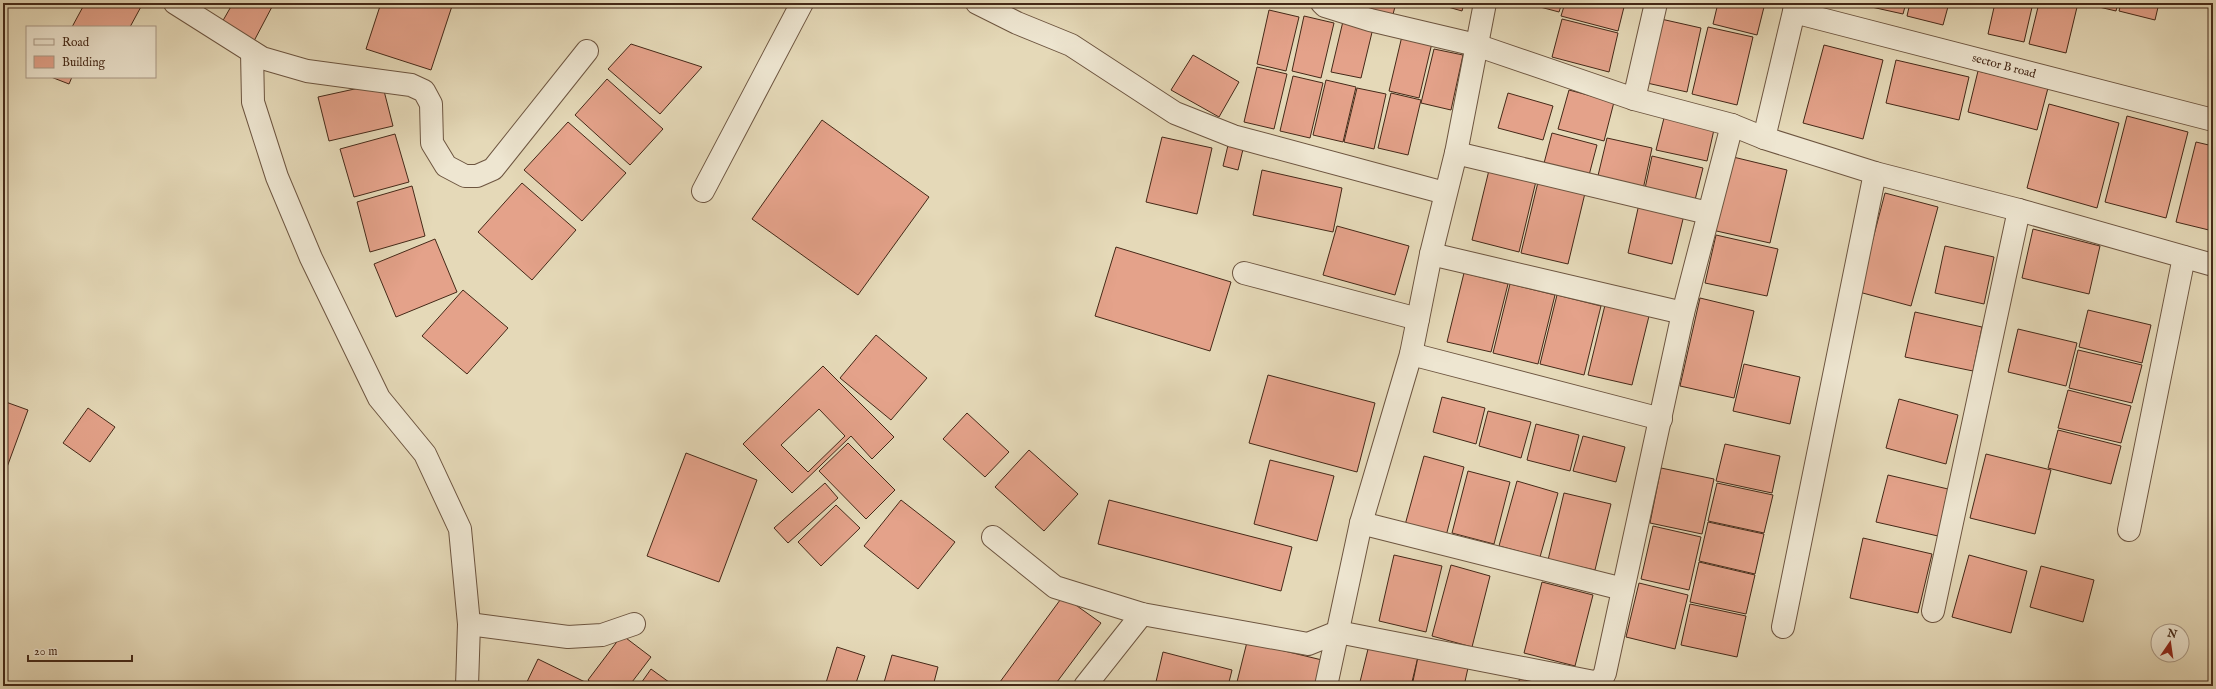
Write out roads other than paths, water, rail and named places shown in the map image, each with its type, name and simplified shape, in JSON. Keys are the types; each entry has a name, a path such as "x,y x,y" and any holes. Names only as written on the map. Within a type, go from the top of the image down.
{"street":[{"path":"175,3 262,58 307,71 411,85 424,91 431,104 432,143 446,166 465,176 477,176 493,169 587,51"},
{"path":"703,191 802,3"},
{"path":"977,3 1017,23 1071,45 1175,113 1233,136 1445,193"},
{"path":"1322,3 1325,6 1370,20 1476,45 1634,99 1732,125 1764,138 1875,173 2019,210 2213,265"},
{"path":"1326,686 1361,523 1411,354 1431,254 1456,152 1485,3"},
{"path":"1634,99 1656,3"},
{"path":"1764,138 1795,7"},
{"name":"sector B road","path":"1795,7 2213,120"},
{"path":"252,52 253,102 277,177 311,258 379,398 425,454 460,529 469,624 468,686"},
{"path":"993,537 1055,586 1142,614 1308,644 1338,632 1594,682 1602,679 1605,673 1683,313 1732,125"},
{"path":"1456,152 1708,213"},
{"path":"1782,627 1875,173"},
{"path":"1933,610 2019,210"},
{"path":"1431,254 1683,313"},
{"path":"2129,530 2184,257"},
{"path":"1244,273 1418,319"},
{"path":"1411,354 1660,419"},
{"path":"1361,523 1623,589"},
{"path":"1085,686 1142,614"},
{"path":"469,624 568,637 602,635 634,624"}]}
